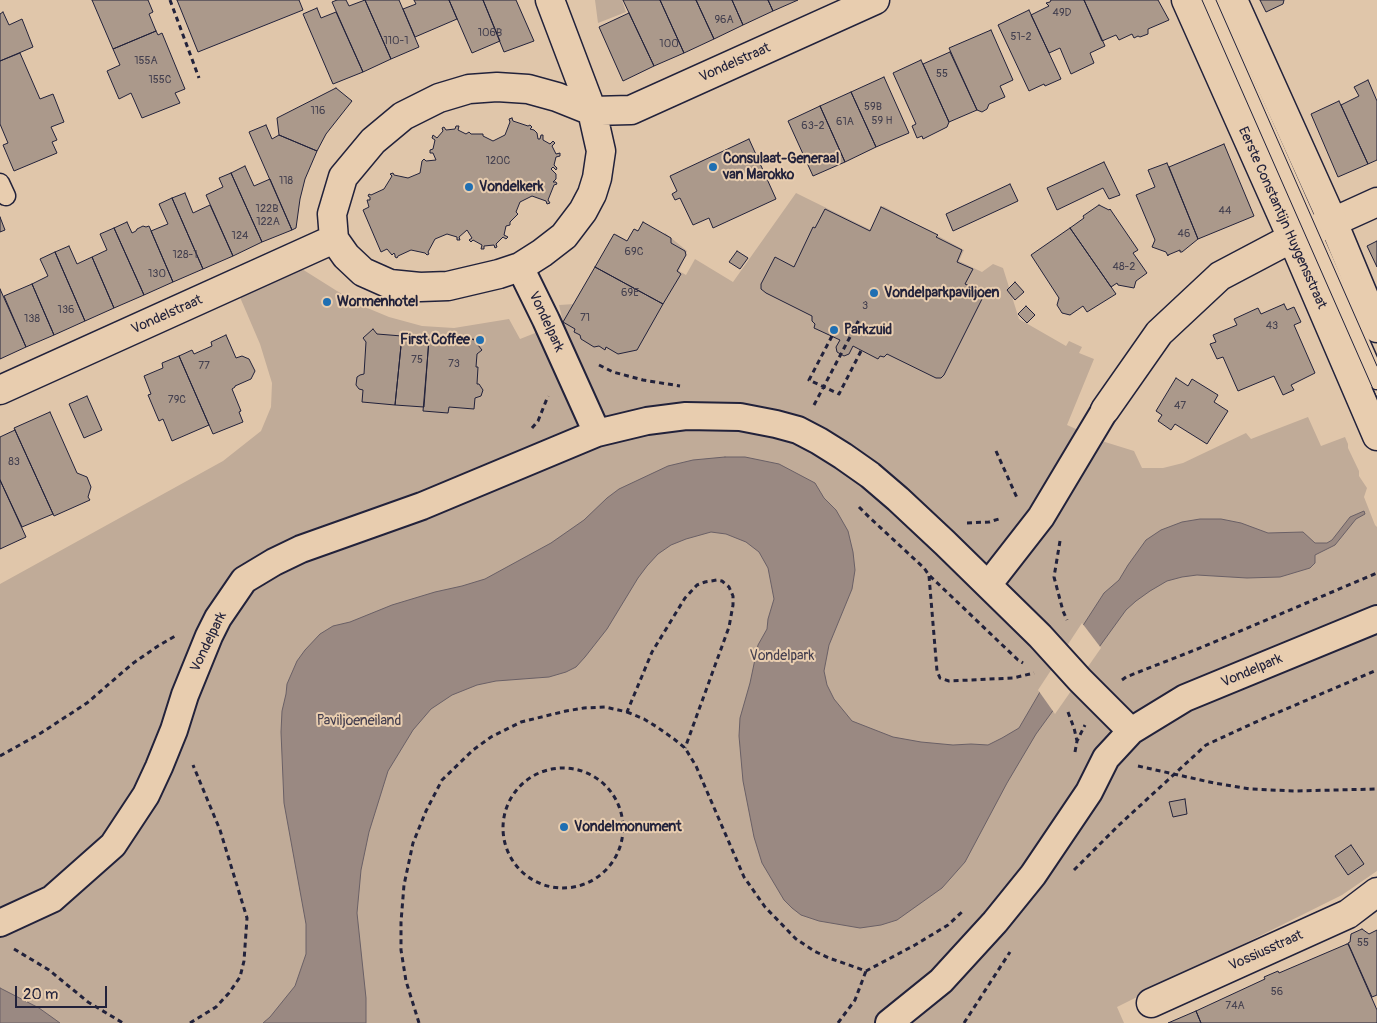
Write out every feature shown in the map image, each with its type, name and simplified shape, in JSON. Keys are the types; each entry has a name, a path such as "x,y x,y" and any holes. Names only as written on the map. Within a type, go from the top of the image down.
{"street":[{"path":"334,239 346,256 363,272 390,284 420,287 448,286 520,267 564,236 583,211 592,194 597,178 601,151 592,111 550,0"},
{"name":"Vondelstraat","path":"0,390 334,239 332,214 343,177 373,141 403,116 439,98 469,89 497,86 528,89 557,97 592,111 631,110 875,0"},
{"name":"Eerste Constantijn Huygensstraat","path":"1186,0 1312,230 1377,328"},
{"name":"Eerste Constantijn Huygensstraat","path":"1233,0 1312,230 1377,436"},
{"path":"988,585 1041,517 1105,410 1159,332 1220,276 1312,230 1377,202"},
{"name":"Vondelpark","path":"520,267 597,433"},
{"name":"Vondelpark","path":"4,934 52,899 113,845 146,795 159,767 208,636 244,580 301,549 422,506 597,433 647,420 686,416 740,417 798,430 819,441 870,475 945,542 1040,636 1055,654 1131,731"},
{"name":"Vondelpark","path":"889,1023 941,981 995,922 1033,876 1089,792 1106,758 1131,731 1185,698 1377,619"},
{"name":"Vossiusstraat","path":"1151,1003 1348,914 1377,892"}],"lane":[{"name":"Eerste Constantijn Huygensstraat","path":"1209,0 1377,380"}],"path":[{"path":"170,0 199,78"},
{"path":"836,365 860,318"},
{"path":"832,336 809,380 839,394 861,351"},
{"path":"532,428 538,420 548,398 548,377 591,361 613,372 643,380 686,387"},
{"path":"996,451 1022,508"},
{"path":"858,506 924,568 929,576 1018,660 1025,664"},
{"path":"924,568 945,542 963,524 989,522 1009,516"},
{"path":"1061,533 1054,577 1063,611 1070,626"},
{"path":"1076,741 1100,700 1126,677 1205,646 1377,573"},
{"path":"929,576 936,663 940,678 949,681 1013,678 1040,672 1032,668"},
{"path":"627,712 652,652 685,598 697,585 717,580 722,581 729,587 733,596 729,627 685,748"},
{"path":"0,756 41,734 87,703 132,664 181,633"},
{"path":"1119,825 1206,745 1377,670"},
{"path":"419,1023 406,982 401,950 404,885 413,842 442,780 492,736 521,722 584,708 604,707 627,712 658,727 685,748 708,792 744,877 765,907 796,939 814,951 866,971"},
{"path":"1068,710 1076,741 1074,758 1106,758 1214,783 1250,789 1294,791 1377,789"},
{"path":"190,1023 216,1007 240,977 244,961 247,918 220,830 193,767 192,758"},
{"path":"568,767 589,774 599,779 608,787 620,806 624,828 620,850 607,869 589,883 566,888 540,884 519,868 511,858 506,846 503,820 506,808 520,785 530,777 542,772 554,768 568,767"},
{"path":"838,1023 855,1000 866,971 915,946 948,925 968,907"},
{"path":"4,934 15,949 49,970 88,1002 122,1023"},
{"path":"8,950 15,949 23,944"}],"green space":[{"path":"595,0 622,0 626,12 598,23"},
{"name":"Vondelpark","path":"796,193 871,230 883,206 964,250 959,261 982,272 993,264 1003,268 1019,319 1066,346 1069,341 1082,347 1079,353 1094,359 1067,425 1105,442 1134,451 1142,468 1163,468 1183,463 1246,433 1251,439 1308,417 1321,446 1345,437 1359,471 1359,476 1367,488 1364,497 1377,527 1377,871 1342,895 1117,1007 1124,1023 0,1023 0,584 223,461 261,431 271,407 272,383 260,344 239,295 302,269 365,307 389,317 422,326 454,328 509,319 520,339 563,322 559,305 575,304 616,234 628,241 635,229 660,242 665,233 687,251 679,271 686,275 695,259 733,282"}],"shaded area":[{"path":"745,457 779,464 815,483 824,498 836,510 848,531 855,570 852,589 829,645 824,671 827,685 834,699 852,721 893,737 953,745 988,745 1019,728 1104,593 1119,580 1146,540 1161,530 1182,522 1200,519 1221,519 1241,523 1268,533 1303,532 1315,543 1327,543 1332,540 1350,517 1364,511 1365,514 1356,519 1335,545 1315,555 1315,563 1310,568 1280,577 1247,578 1197,575 1182,577 1167,581 1136,601 1126,610 1036,734 1007,783 965,862 942,888 897,920 881,925 860,928 819,921 801,915 792,908 784,900 762,863 754,837 743,781 739,736 740,718 758,645 767,629 774,599 768,568 759,552 746,542 726,534 711,532 671,545 658,554 647,566 607,629 576,667 549,677 496,681 477,685 452,695 431,709 413,730 388,771 369,832 361,870 357,913 366,998 366,1023 263,1023 295,986 306,954 306,924 284,803 281,732 282,711 287,684 297,661 305,650 320,634 333,626 350,622 392,605 485,579 551,543 584,520 619,489 668,466 693,460"},
{"path":"0,988 39,1008 60,1023 0,1023"}],"pier":[{"path":"1082,623 1101,648 1055,714 1038,690"}],"building":[{"path":"92,0 148,0 153,12 149,14 156,31 113,49"},
{"path":"177,0 299,0 303,10 198,52"},
{"path":"346,0 349,6 365,0 391,59 363,72 332,2"},
{"path":"365,0 399,0 419,47 391,59"},
{"path":"414,0 449,0 457,19 415,37 403,9 416,4"},
{"path":"449,0 483,0 500,41 472,53"},
{"path":"483,0 516,0 534,41 504,52"},
{"path":"623,0 660,0 684,53 654,66"},
{"path":"660,0 696,0 714,39 684,53"},
{"path":"696,0 732,0 743,25 714,39"},
{"path":"732,0 768,0 773,11 743,25"},
{"path":"768,0 798,0 773,11"},
{"path":"1051,0 1084,0 1105,46 1090,53 1094,63 1071,74 1060,48 1049,53 1031,15 1049,6 1046,3"},
{"path":"1084,0 1158,0 1169,20 1148,29 1148,34 1140,37 1134,38 1132,34 1119,40 1116,35 1102,41"},
{"path":"1260,0 1284,0 1283,4 1266,12"},
{"path":"317,8 321,18 336,12 363,72 333,84 303,14"},
{"path":"1029,10 1061,79 1029,91 998,25"},
{"path":"3,12 9,25 22,19 33,47 0,61 0,14"},
{"path":"629,13 654,66 623,81 599,27"},
{"path":"991,30 1013,80 1000,86 1005,97 989,104 987,109 982,112 977,110 949,48"},
{"path":"156,31 158,35 162,33 185,89 175,93 180,103 142,118 131,93 119,99 107,71 120,65 113,49"},
{"path":"950,52 977,110 949,122 923,64"},
{"path":"20,53 40,99 53,94 64,122 51,127 57,140 52,142 57,153 14,171 3,145 8,143 0,124 0,61"},
{"path":"921,60 949,122 947,127 923,139 922,136 917,138 912,126 916,124 893,73"},
{"path":"884,77 909,133 876,147 851,92"},
{"path":"1368,80 1377,101 1377,160 1368,164 1341,105 1359,96 1354,87"},
{"path":"336,88 352,101 326,134 317,151 279,135 277,118"},
{"path":"851,92 876,147 845,162 820,106"},
{"path":"1339,101 1368,164 1338,177 1311,114"},
{"path":"820,106 845,162 813,176 788,121"},
{"name":"Vondelkerk","path":"512,118 513,121 530,125 532,127 530,129 537,133 538,139 543,135 543,140 550,144 553,141 555,143 552,146 556,154 560,153 560,156 556,157 554,165 557,168 556,170 553,167 551,169 556,174 556,179 553,182 557,184 554,185 548,200 550,203 547,204 546,201 532,196 520,202 516,212 518,214 510,222 510,225 506,226 504,235 508,237 506,239 503,237 496,244 497,247 495,248 494,245 484,246 484,249 481,249 482,245 469,240 472,238 467,230 459,237 460,240 447,234 435,239 427,255 411,250 397,258 394,253 392,255 387,249 381,252 363,210 369,207 367,200 370,200 369,194 371,195 384,189 392,176 390,174 393,173 394,175 408,178 420,173 424,159 426,161 436,160 433,153 430,153 435,140 432,138 433,135 437,138 443,131 442,128 444,127 446,130 455,129 456,126 459,126 458,130 466,134 469,132 471,134 483,134 483,136 493,141 505,135 510,122 509,119"},
{"path":"266,125 272,139 279,135 317,151 305,179 296,228 292,230 249,132"},
{"path":"749,139 776,199 713,228 709,218 693,225 680,198 675,200 672,194 677,191 670,176"},
{"path":"1224,144 1254,216 1198,239 1169,167"},
{"path":"1104,162 1120,195 1109,199 1103,188 1057,210 1047,188"},
{"path":"1167,163 1198,239 1182,252 1180,250 1168,256 1166,252 1152,247 1155,240 1136,195 1155,187 1148,170"},
{"path":"245,166 254,186 270,179 292,230 262,242 231,173"},
{"path":"231,173 262,242 233,256 206,195 223,187 219,178"},
{"path":"1010,184 1018,201 953,231 946,214"},
{"path":"185,193 193,213 210,205 233,256 203,269 172,198"},
{"path":"172,198 203,269 173,282 151,231 168,224 159,204"},
{"path":"1099,205 1110,209 1138,250 1133,253 1147,273 1136,281 1134,288 1118,285 1117,283 1111,287 1070,228"},
{"name":"Vondelparkpaviljoen","path":"881,207 938,235 936,237 962,250 957,262 973,269 965,284 985,293 941,378 936,378 887,354 884,357 880,356 878,359 853,346 849,354 844,356 837,352 836,347 840,340 814,328 815,324 812,321 812,316 761,289 761,284 775,257 794,267 813,227 815,228 825,209 870,231"},
{"path":"0,217 5,230 0,232"},
{"path":"127,222 132,233 143,226 149,226 173,282 144,295 114,228"},
{"path":"643,222 671,238 671,243 685,251 686,255 677,271 681,274 663,304 595,267 614,234 627,241 634,229 638,231"},
{"path":"114,228 144,295 114,308 92,257 107,250 100,234"},
{"path":"1070,228 1116,294 1087,312 1083,306 1070,315 1062,313 1057,305 1059,298 1031,255"},
{"path":"1377,241 1377,267 1367,246"},
{"path":"69,246 77,264 92,257 114,308 85,321 55,252"},
{"path":"737,251 748,258 740,269 729,262"},
{"path":"55,252 85,321 54,335 32,284 48,276 40,259"},
{"path":"595,267 663,304 637,350 618,354 606,347 605,350 599,346 594,347 581,339 580,335 574,332 575,329 563,322"},
{"path":"1015,282 1024,292 1015,300 1007,290"},
{"path":"32,284 54,335 26,347 4,296"},
{"path":"0,289 26,347 0,359"},
{"path":"1284,304 1287,310 1294,307 1301,322 1294,325 1315,373 1291,385 1294,390 1283,395 1274,376 1238,391 1223,357 1217,359 1210,344 1216,342 1213,335 1237,325 1234,319 1258,308 1261,314"},
{"path":"1026,306 1035,315 1027,323 1018,314"},
{"path":"373,329 377,334 402,336 395,405 362,402 363,390 359,389 356,385 357,377 364,374 366,342 363,338"},
{"path":"226,335 236,358 242,356 249,359 255,371 251,379 232,389 241,411 239,412 243,422 213,434 179,356 192,350 194,354 212,346 211,342"},
{"path":"402,336 429,338 424,407 395,405"},
{"path":"473,339 482,350 477,354 476,367 478,367 477,384 483,390 481,396 475,398 474,409 449,407 448,413 423,411 429,340 468,343"},
{"path":"179,356 209,425 172,441 163,419 159,421 148,395 151,394 144,376 163,368 162,363"},
{"path":"1176,378 1188,386 1192,379 1218,395 1214,402 1228,411 1207,444 1175,424 1171,430 1158,421 1162,415 1156,411"},
{"path":"87,396 102,430 84,438 69,404"},
{"path":"50,412 77,473 87,477 91,487 88,497 90,500 54,516 14,428"},
{"path":"15,430 53,514 22,527 0,480 0,437"},
{"path":"0,480 26,537 0,549"},
{"path":"1185,799 1187,814 1173,817 1169,802"},
{"path":"1351,845 1364,864 1348,875 1335,856"},
{"path":"1362,929 1369,934 1377,930 1377,995 1372,997 1348,943 1350,942 1351,934"},
{"path":"1347,944 1377,1010 1377,1023 1201,1023 1196,1011 1265,979 1264,977 1278,971 1279,973"},
{"path":"1196,1011 1201,1023 1168,1023"}],"tram line":[{"path":"1202,0 1377,398"},
{"path":"1216,0 1377,366"}],"place":[{"name":"Consulaat-Generaal van Marokko","path":"713,167"},
{"name":"Vondelkerk","path":"469,187"},
{"name":"Vondelparkpaviljoen","path":"874,293"},
{"name":"Wormenhotel","path":"327,302"},
{"name":"Parkzuid","path":"834,330"},
{"name":"First Coffee","path":"480,340"},
{"name":"Vondelmonument","path":"564,827"}],"park label":[{"name":"Paviljoeneiland","path":"359,721"}]}
